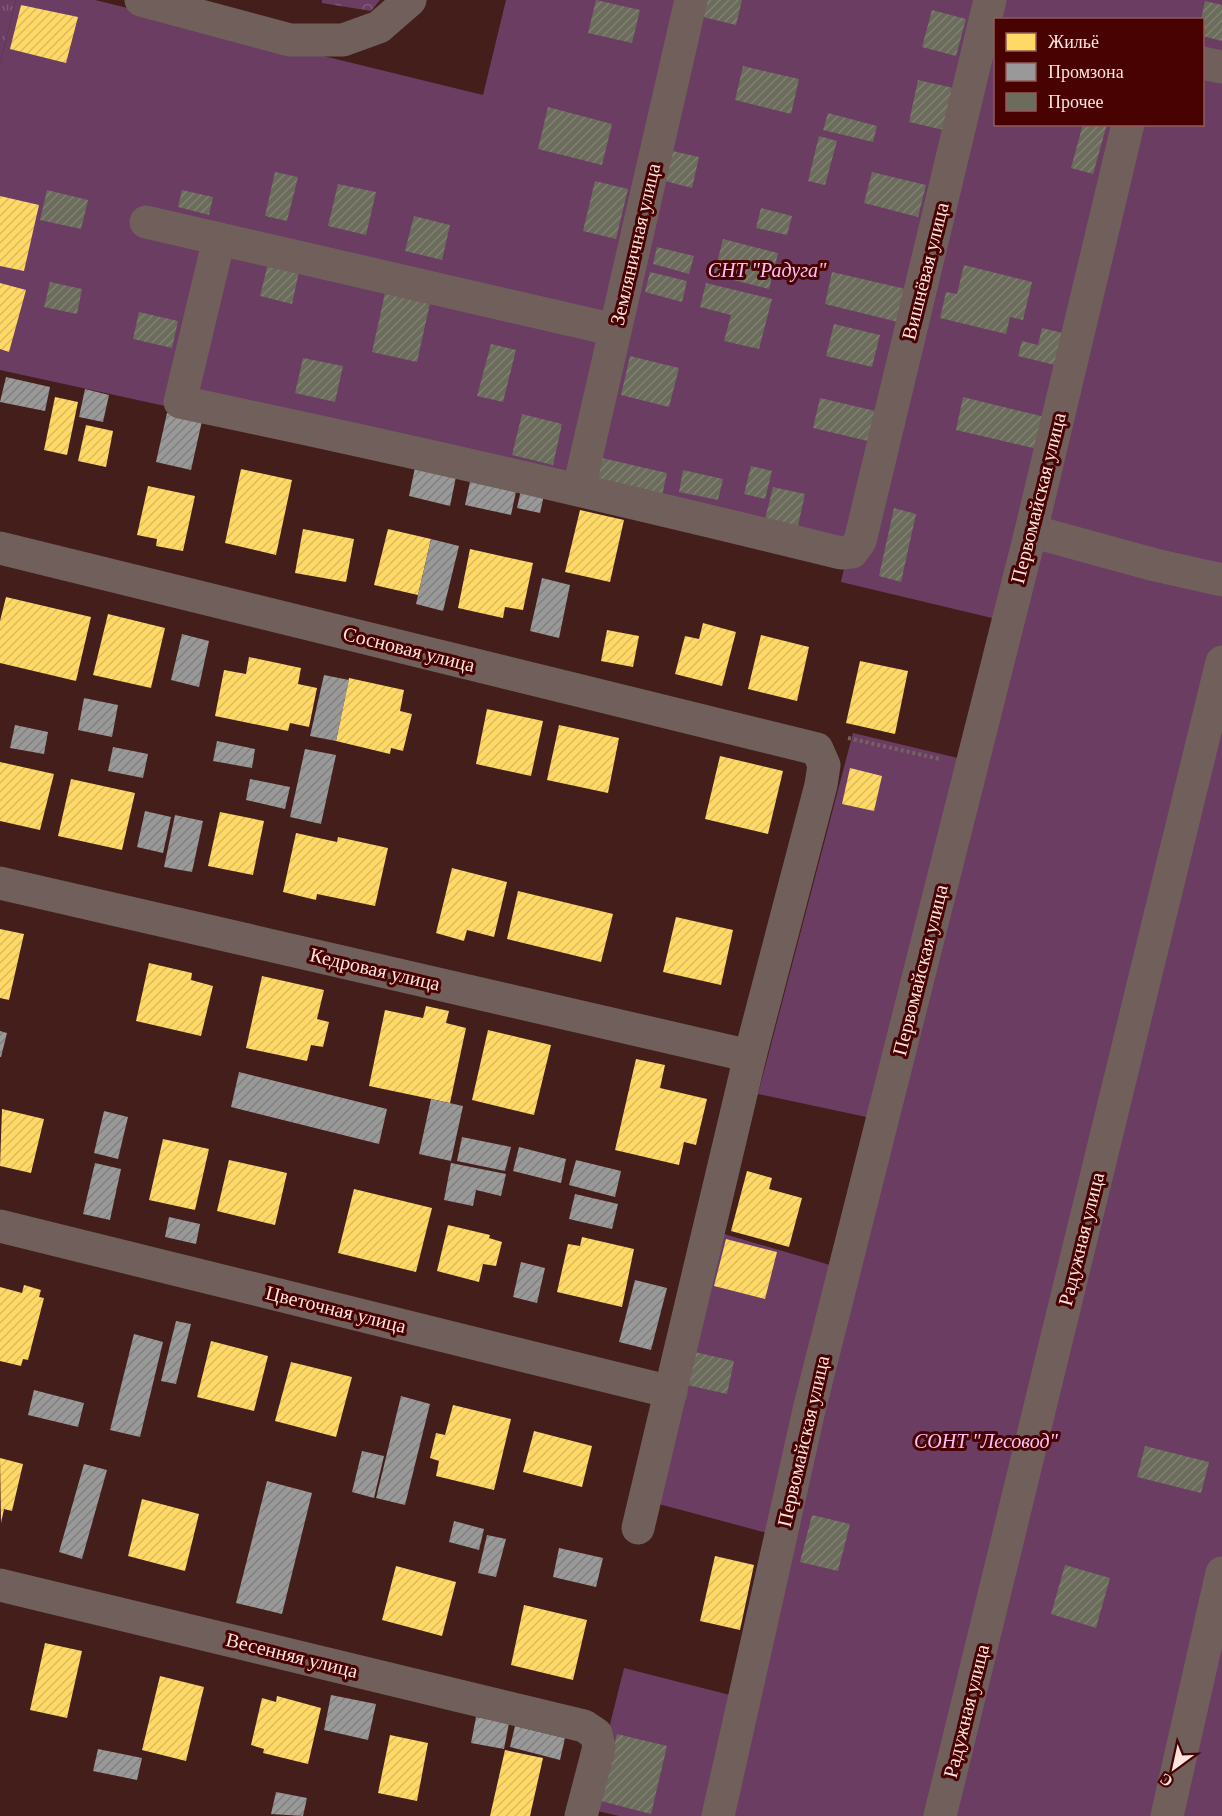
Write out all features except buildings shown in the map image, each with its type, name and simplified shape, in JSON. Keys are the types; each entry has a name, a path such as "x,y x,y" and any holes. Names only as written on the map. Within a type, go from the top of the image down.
{"street":[{"path":"141,0 290,39 343,40 379,27 410,0"},
{"name":"Земляничная улица","path":"579,488 691,0"},
{"name":"Вишнёвая улица","path":"579,488 841,553 852,552 860,541 990,0"},
{"path":"1204,63 1222,67"},
{"name":"Первомайская улица","path":"718,1816 809,1410 1031,531 1128,126"},
{"path":"146,222 615,330"},
{"path":"219,239 180,402 579,488"},
{"path":"1031,531 1155,565 1222,580"},
{"name":"Сосновая улица","path":"0,548 817,749"},
{"name":"Радужная улица","path":"940,1816 1222,662"},
{"path":"638,1528 750,1056 821,785 824,765 817,749"},
{"name":"Кедровая улица","path":"0,883 750,1056"},
{"name":"Цветочная улица","path":"0,1226 671,1392"},
{"path":"1167,1816 1222,1573"},
{"name":"Весенняя улица","path":"0,1585 584,1726 596,1734 598,1747 581,1816"}],"path":[{"path":"817,749 844,737 971,767"}],"green space":[{"path":"0,0 16,0 0,63"},
{"path":"16,0 95,0 483,95 506,0 1222,0 1222,1816 619,1816 589,1809 624,1668 734,1696 771,1534 655,1503 724,1234 830,1265 871,1118 758,1094 853,733 958,758 992,618 841,582 844,568 229,420 0,370 0,63"},
{"path":"322,0 380,0 371,11 322,3"}],"park label":[{"name":"СНТ \"Радуга\"","path":"767,270"},
{"name":"СОНТ \"Лесовод\"","path":"986,1441"}]}
